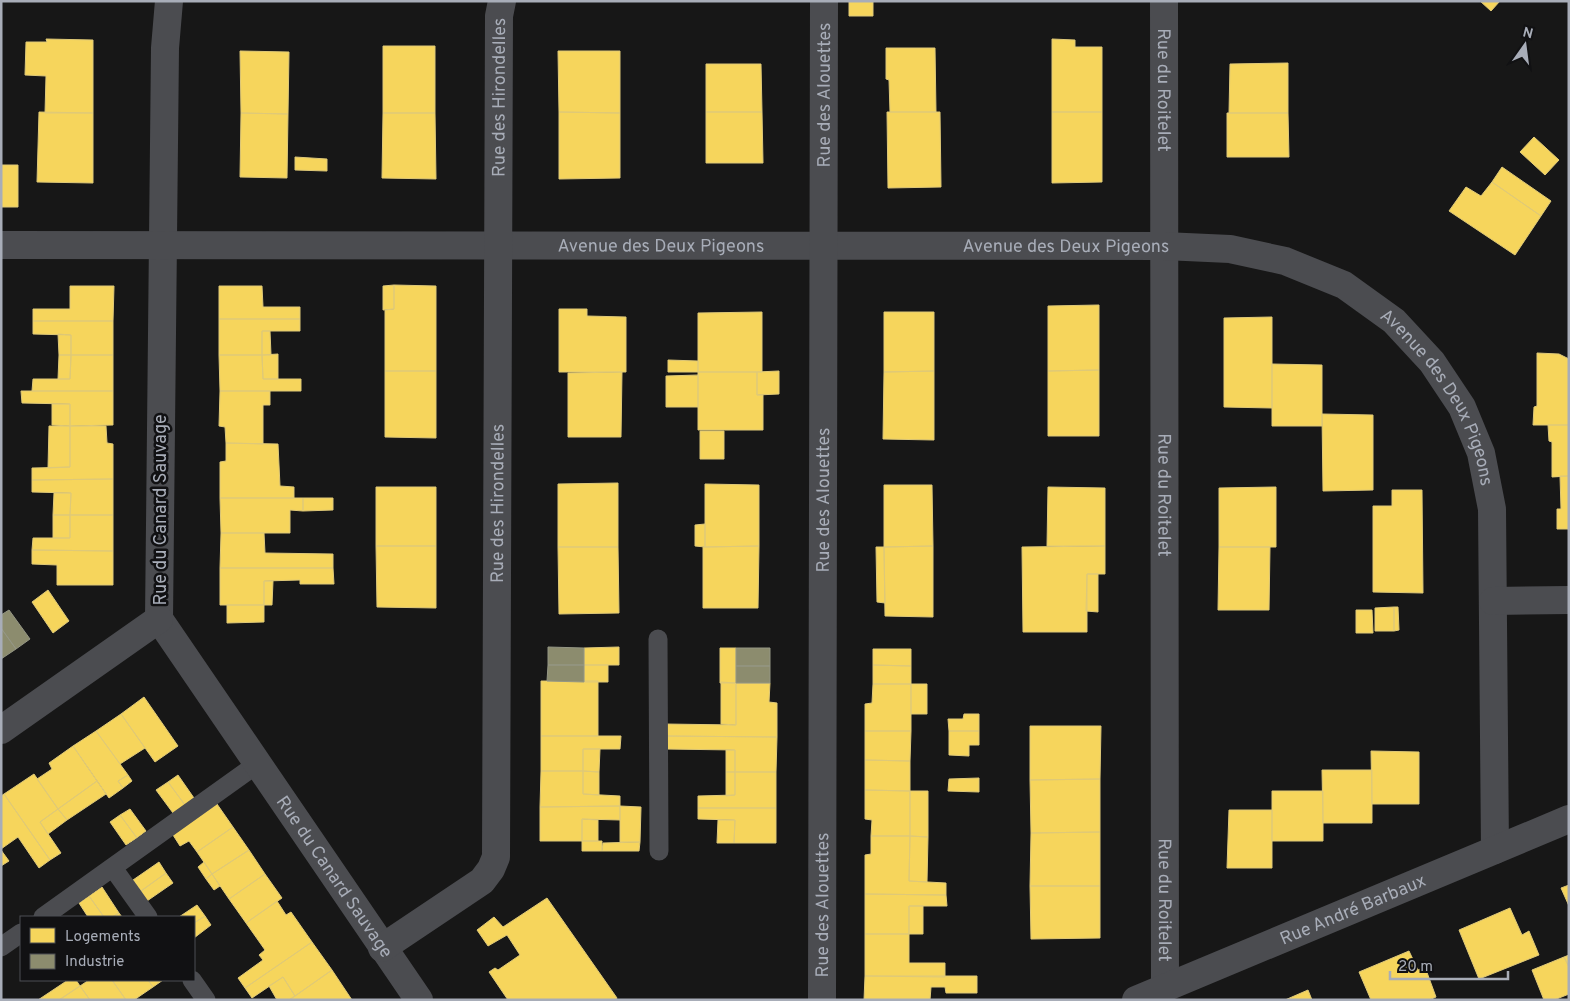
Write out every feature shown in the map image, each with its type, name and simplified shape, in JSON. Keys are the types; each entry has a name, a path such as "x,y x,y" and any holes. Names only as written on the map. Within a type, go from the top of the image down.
{"street":[{"name":"Rue du Canard Sauvage","path":"169,1 165,48 159,619 419,1000"},
{"name":"Rue des Hirondelles","path":"382,948 482,881 491,869 496,857 499,16 502,1"},
{"name":"Rue des Alouettes","path":"822,1000 824,1"},
{"name":"Rue du Roitelet","path":"1164,1 1165,988"},
{"name":"Avenue des Deux Pigeons","path":"1,245 1164,246 1230,249 1285,261 1344,285 1394,320 1432,362 1462,407 1481,453 1492,509 1495,850"},
{"path":"1493,601 1569,600"},
{"path":"1,730 159,619"},
{"name":"Rue André Barbaux","path":"1136,1000 1569,819"}],"lane":[{"path":"658,639 659,850"},
{"path":"44,916 257,764"},
{"path":"113,868 147,916"},
{"path":"1,947 20,934"},
{"path":"193,981 206,1000"}],"building: Logements":[{"path":"849,1 873,1 873,16 849,16"},
{"path":"1480,1 1500,1 1491,11"},
{"path":"46,39 93,40 93,113 45,113 46,76 25,75 26,42 47,42"},
{"path":"1052,39 1075,40 1075,47 1102,47 1102,112 1052,112"},
{"path":"383,46 435,46 435,113 383,113"},
{"path":"886,48 935,48 936,112 890,112 889,80 886,79"},
{"path":"240,51 289,52 288,114 241,113"},
{"path":"558,51 620,51 620,113 559,112"},
{"path":"1288,63 1288,113 1229,113 1230,64"},
{"path":"706,64 761,64 762,112 706,112"},
{"path":"39,112 93,113 93,183 37,182"},
{"path":"559,112 620,113 620,178 559,179"},
{"path":"706,112 762,112 763,163 706,163"},
{"path":"887,112 940,112 941,187 888,188"},
{"path":"1052,112 1102,112 1102,182 1052,183"},
{"path":"241,113 288,114 287,178 240,177"},
{"path":"383,113 435,113 436,179 382,178"},
{"path":"1227,113 1288,113 1289,157 1227,157"},
{"path":"1534,137 1559,160 1545,175 1520,152"},
{"path":"295,157 327,159 327,171 295,170"},
{"path":"1,165 18,165 18,207 1,207"},
{"path":"1502,167 1551,201 1541,216 1492,182"},
{"path":"1492,182 1541,216 1515,255 1449,211 1466,187 1481,196"},
{"path":"394,285 436,286 436,371 385,371 385,310 394,309"},
{"path":"394,285 394,309 383,310 383,286"},
{"path":"70,286 114,286 113,321 33,321 33,309 70,309"},
{"path":"219,286 262,286 263,307 300,307 300,319 219,319"},
{"path":"1099,305 1099,370 1048,371 1048,306"},
{"path":"559,309 587,309 587,316 626,317 626,372 559,372"},
{"path":"762,312 762,372 698,372 698,313"},
{"path":"884,312 934,312 934,371 884,372"},
{"path":"1272,317 1272,408 1224,407 1224,318"},
{"path":"219,319 300,319 300,331 262,331 262,355 219,355"},
{"path":"33,321 113,321 113,355 71,355 71,335 33,334"},
{"path":"262,331 270,331 271,355 262,355"},
{"path":"58,334 71,335 71,355 59,355"},
{"path":"1537,353 1559,354 1569,359 1569,425 1533,425 1534,407 1537,406"},
{"path":"278,354 278,379 263,379 262,355"},
{"path":"59,355 71,355 70,379 58,379"},
{"path":"71,355 113,355 113,391 32,391 33,379 70,379"},
{"path":"219,355 262,355 263,379 301,379 301,391 220,391"},
{"path":"668,360 698,361 698,372 668,372"},
{"path":"1272,364 1322,365 1322,426 1272,426"},
{"path":"1099,370 1099,436 1048,436 1048,371"},
{"path":"385,371 436,371 436,438 385,437"},
{"path":"779,371 779,394 757,395 757,372"},
{"path":"934,371 934,440 883,439 884,372"},
{"path":"622,372 621,437 568,437 568,373"},
{"path":"698,372 757,372 757,395 763,395 763,430 698,430"},
{"path":"698,375 698,407 666,407 666,376"},
{"path":"21,391 113,391 113,425 70,426 70,404 22,403"},
{"path":"220,391 270,391 270,405 263,405 263,444 226,443 225,427 219,426"},
{"path":"52,404 70,404 70,426 52,425"},
{"path":"1322,414 1373,415 1373,490 1323,491"},
{"path":"1548,425 1569,425 1569,476 1552,477 1552,442 1549,441"},
{"path":"49,426 70,426 70,467 48,468"},
{"path":"70,426 106,426 107,443 113,444 113,479 32,480 32,468 70,467"},
{"path":"700,431 724,431 724,459 700,459"},
{"path":"226,443 278,444 280,486 294,487 294,498 220,498 220,462 226,461"},
{"path":"1560,476 1569,476 1569,529 1557,529 1557,509 1561,509"},
{"path":"113,479 113,515 70,515 71,493 32,492 32,480"},
{"path":"618,483 618,547 558,547 558,484"},
{"path":"705,484 759,485 759,546 705,547"},
{"path":"884,485 932,485 933,546 884,547"},
{"path":"376,487 436,487 436,546 376,546"},
{"path":"1048,487 1105,488 1105,546 1047,546"},
{"path":"1276,487 1276,547 1219,547 1219,488"},
{"path":"1392,490 1422,490 1423,593 1373,592 1373,506 1392,506"},
{"path":"54,493 71,493 70,515 53,515"},
{"path":"220,498 303,498 303,511 290,510 290,533 221,533"},
{"path":"303,498 333,498 333,510 303,511"},
{"path":"53,515 70,515 70,538 53,538"},
{"path":"70,515 113,515 113,551 32,550 33,538 70,538"},
{"path":"705,524 705,547 695,546 695,525"},
{"path":"221,533 264,533 265,553 333,554 333,568 220,568"},
{"path":"376,546 436,546 436,608 377,607"},
{"path":"759,546 758,608 703,608 703,547"},
{"path":"933,546 933,617 885,616 884,547"},
{"path":"1105,546 1105,574 1087,574 1087,632 1023,632 1022,547"},
{"path":"558,547 618,547 619,613 559,614"},
{"path":"876,547 884,547 885,603 877,602"},
{"path":"1219,547 1270,547 1269,610 1218,610"},
{"path":"32,550 113,551 113,585 57,585 57,565 32,564"},
{"path":"220,568 333,568 334,584 300,584 300,580 264,581 264,605 220,605"},
{"path":"1087,574 1098,574 1098,612 1086,611"},
{"path":"264,581 273,581 272,605 264,605"},
{"path":"48,590 69,621 53,633 32,602"},
{"path":"227,605 264,605 264,622 227,623"},
{"path":"1394,607 1398,607 1399,630 1394,631"},
{"path":"1394,607 1394,631 1375,631 1375,608"},
{"path":"1356,610 1372,610 1373,633 1356,633"},
{"path":"619,647 619,665 584,665 584,648"},
{"path":"720,648 736,648 736,683 720,683"},
{"path":"873,649 911,649 911,666 873,665"},
{"path":"584,665 608,665 608,682 584,682"},
{"path":"873,665 911,666 911,684 873,684"},
{"path":"541,681 598,681 598,736 541,736"},
{"path":"721,682 736,683 736,725 721,724"},
{"path":"736,683 770,683 769,702 777,703 777,737 665,736 665,724 736,725"},
{"path":"873,684 911,684 911,731 865,731 865,704 872,703"},
{"path":"911,684 927,684 927,714 911,714"},
{"path":"144,697 178,746 155,762 121,714"},
{"path":"121,714 145,748 120,764 96,731"},
{"path":"964,714 979,714 979,731 949,731 948,719 963,719"},
{"path":"1030,726 1101,726 1100,779 1030,780"},
{"path":"96,731 128,775 118,781 123,788 109,798 73,746"},
{"path":"865,731 911,731 910,761 865,760"},
{"path":"949,731 979,731 979,745 969,745 969,756 949,755"},
{"path":"541,736 621,736 620,749 583,749 583,771 541,771"},
{"path":"665,736 777,737 776,772 735,772 735,750 665,749"},
{"path":"73,746 97,781 58,809 37,779 52,769 49,763"},
{"path":"583,749 600,749 599,772 583,771"},
{"path":"726,750 735,750 735,772 726,772"},
{"path":"1371,751 1419,752 1419,804 1372,804"},
{"path":"865,760 910,761 910,791 865,790"},
{"path":"1322,770 1372,770 1372,823 1323,823"},
{"path":"541,771 583,771 583,794 620,796 620,806 540,807"},
{"path":"583,771 599,772 599,795 583,794"},
{"path":"726,772 735,772 735,795 726,796"},
{"path":"735,772 776,772 776,808 698,808 698,796 735,795"},
{"path":"34,774 58,809 40,822 61,853 50,860 4,794"},
{"path":"128,775 132,781 123,788 118,781"},
{"path":"178,775 194,798 185,805 168,782"},
{"path":"979,778 979,792 948,791 949,779"},
{"path":"1100,779 1100,832 1031,833 1030,780"},
{"path":"97,781 106,794 67,820 58,809"},
{"path":"168,782 185,805 173,813 156,790"},
{"path":"865,790 910,791 910,836 871,836 872,820 865,819"},
{"path":"910,791 928,791 928,837 910,836"},
{"path":"1272,791 1323,791 1323,841 1272,841"},
{"path":"4,794 50,860 39,868 18,837 1,849 1,796"},
{"path":"217,804 233,827 197,852 189,841 180,846 173,835"},
{"path":"620,806 641,807 640,842 620,842"},
{"path":"620,806 620,820 582,819 582,841 540,841 540,807"},
{"path":"698,808 776,808 776,843 734,843 735,820 698,819"},
{"path":"58,809 67,820 48,834 40,822"},
{"path":"130,809 146,831 137,838 120,815"},
{"path":"1229,810 1272,810 1272,868 1227,868"},
{"path":"120,815 137,838 126,845 110,822"},
{"path":"582,819 598,820 598,841 582,841"},
{"path":"718,820 735,820 734,843 717,843"},
{"path":"233,827 249,850 212,874 197,852"},
{"path":"1100,832 1100,886 1030,886 1031,833"},
{"path":"871,836 910,836 909,881 946,883 946,895 865,894 865,855 871,854"},
{"path":"910,836 928,837 927,882 909,881"},
{"path":"582,841 602,841 602,851 582,851"},
{"path":"640,842 639,851 602,851 603,843"},
{"path":"1,850 9,861 1,866"},
{"path":"249,850 265,874 229,899 212,874"},
{"path":"159,862 166,873 141,891 133,880"},
{"path":"204,862 212,874 206,879 198,867"},
{"path":"166,873 173,883 147,901 141,891"},
{"path":"212,874 220,886 214,890 206,879"},
{"path":"265,874 282,898 246,923 229,899"},
{"path":"1569,885 1569,906 1561,888"},
{"path":"1030,886 1100,886 1100,938 1031,939"},
{"path":"102,887 119,913 114,916 103,916 89,896"},
{"path":"865,894 946,895 947,906 909,906 909,934 865,934"},
{"path":"89,896 103,916 87,916 79,903"},
{"path":"547,898 617,998 616,1000 508,1000 489,972 495,968 498,970 520,955 507,935 488,946 477,930 494,917 503,927"},
{"path":"277,901 286,915 291,912 312,942 245,988 238,978 263,960 259,955 265,950 246,923"},
{"path":"197,905 205,916 195,922 195,916 180,916"},
{"path":"909,906 923,906 923,934 909,934"},
{"path":"1510,908 1522,935 1529,931 1539,955 1479,979 1459,930"},
{"path":"205,916 211,925 195,937 195,922"},
{"path":"865,934 909,934 909,963 945,963 945,977 865,976"},
{"path":"312,942 332,970 295,996 283,977 252,998 245,988"},
{"path":"1409,951 1418,970 1425,967 1436,997 1429,1000 1371,1000 1359,972"},
{"path":"1569,955 1569,967 1564,957"},
{"path":"1564,957 1569,967 1569,994 1554,1000 1544,1000 1532,970"},
{"path":"332,970 352,1000 289,1000 295,996"},
{"path":"865,976 977,976 977,993 946,993 945,987 931,987 930,1000 864,1000"},
{"path":"283,977 295,996 289,1000 277,1000 269,986"},
{"path":"66,981 77,981 80,986 59,1000 38,1000"},
{"path":"88,981 113,981 126,1000 90,1000 80,986"},
{"path":"113,981 149,981 153,987 134,1000 126,1000"},
{"path":"149,981 162,981 153,987"},
{"path":"80,986 90,1000 59,1000"},
{"path":"1308,990 1312,1000 1285,1000"}],"building: Industrie":[{"path":"9,610 30,639 16,649 1,628 1,615"},
{"path":"1,628 16,649 1,659"},
{"path":"548,647 584,648 584,665 548,665"},
{"path":"736,648 770,648 770,666 736,666"},
{"path":"548,665 584,665 584,682 547,681"},
{"path":"736,666 770,666 770,683 736,683"}]}
